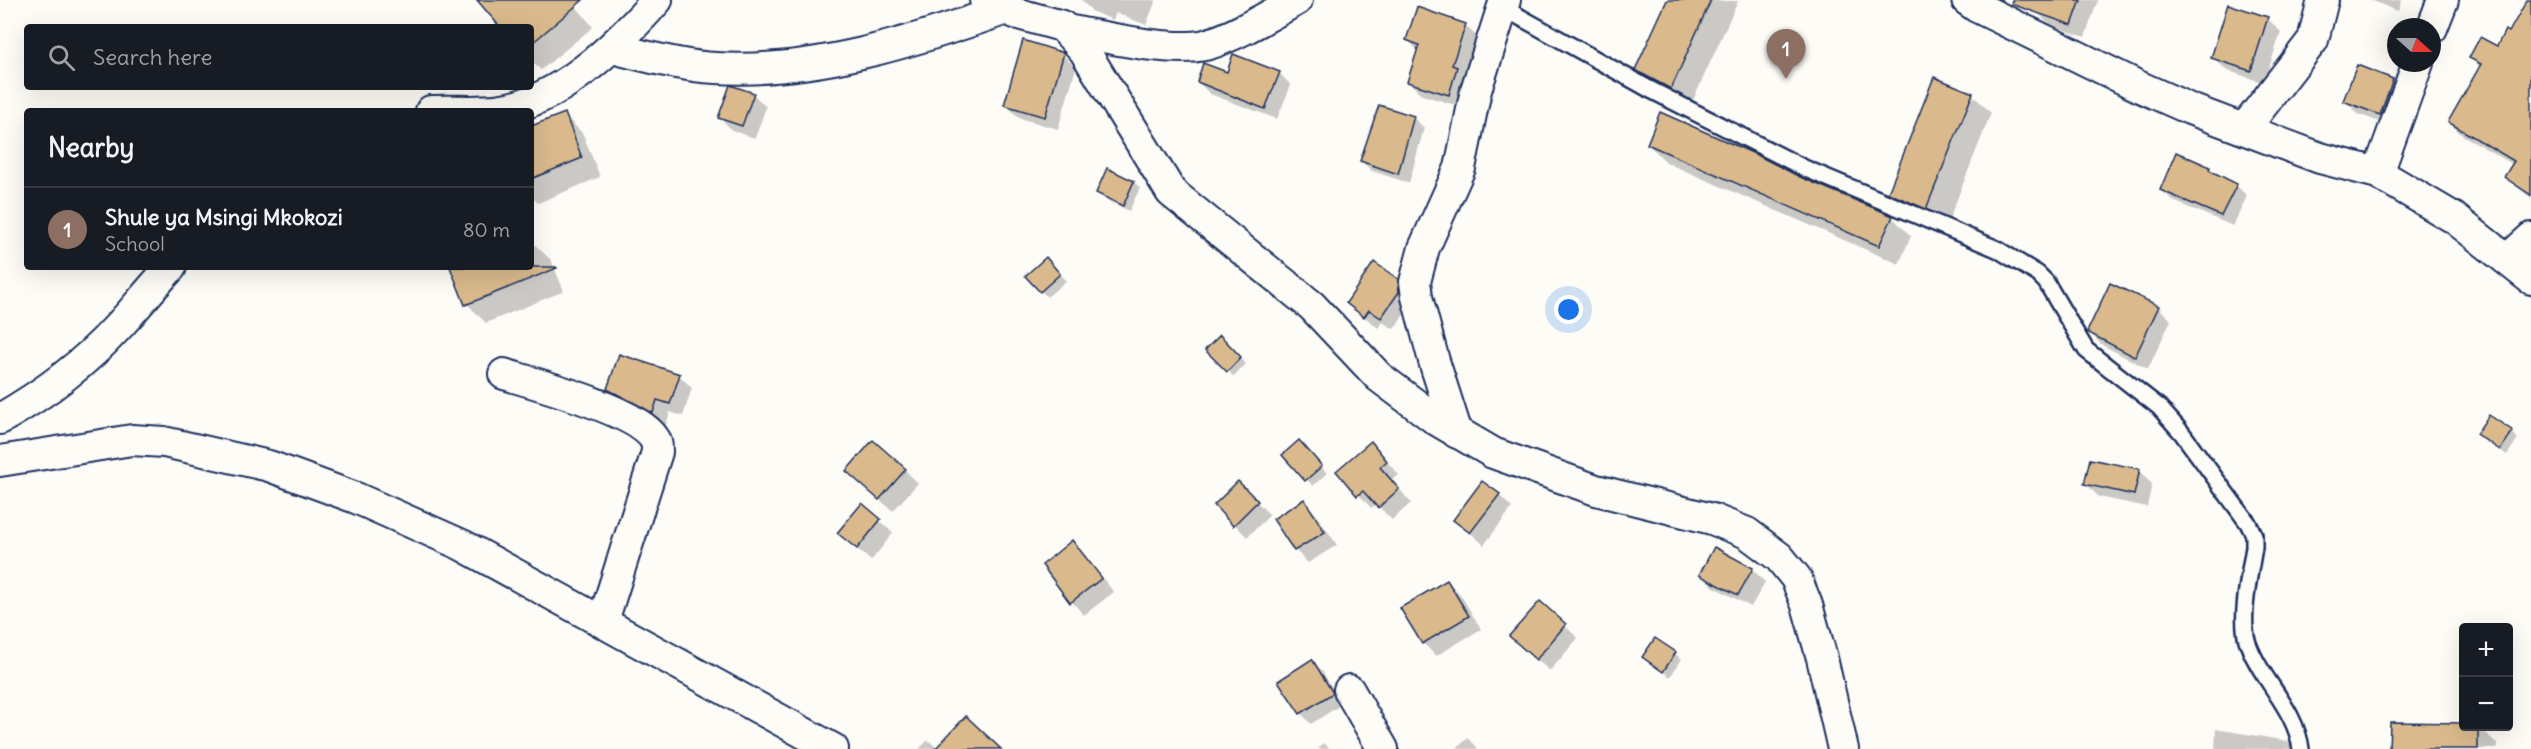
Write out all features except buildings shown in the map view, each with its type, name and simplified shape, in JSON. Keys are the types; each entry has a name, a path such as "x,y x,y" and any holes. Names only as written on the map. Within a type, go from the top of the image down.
{"street":[{"path":"509,108 571,80 613,48 657,0"},
{"path":"1066,30 1134,42 1204,45 1259,21 1297,0"},
{"path":"1967,0 2138,86 2320,158 2378,173 2454,218 2531,279"},
{"path":"2244,129 2313,40 2318,26 2322,0"},
{"path":"2436,18 2443,0"},
{"path":"1456,433 1434,361 1415,282 1424,248 1460,168 1476,90 1504,3"},
{"path":"613,48 714,68 759,68 819,60 888,46 944,31 996,5 1062,26 1084,50 1171,192 1312,306 1379,377 1456,433 1493,453 1596,490 1712,519 1747,534 1779,557 1796,578 1807,605 1843,749"},
{"path":"2378,173 2415,72"},
{"path":"2508,259 2531,238"},
{"path":"0,419 47,390 76,366 115,330 168,270"},
{"path":"504,374 589,400 643,427 654,438 657,452 603,621"},
{"path":"0,460 132,440 165,442 269,466 356,498 462,545 833,749"},
{"path":"1349,690 1383,749"}],"lane":[{"path":"1504,3 1649,89 1804,168 1997,249 2038,274 2046,282 2086,350 2159,408 2182,433 2248,524 2254,535 2245,620 2248,643 2288,713 2299,738 2301,749"}],"place":[{"name":"Shule ya Msingi Mkokozi","path":"1786,79"}]}
